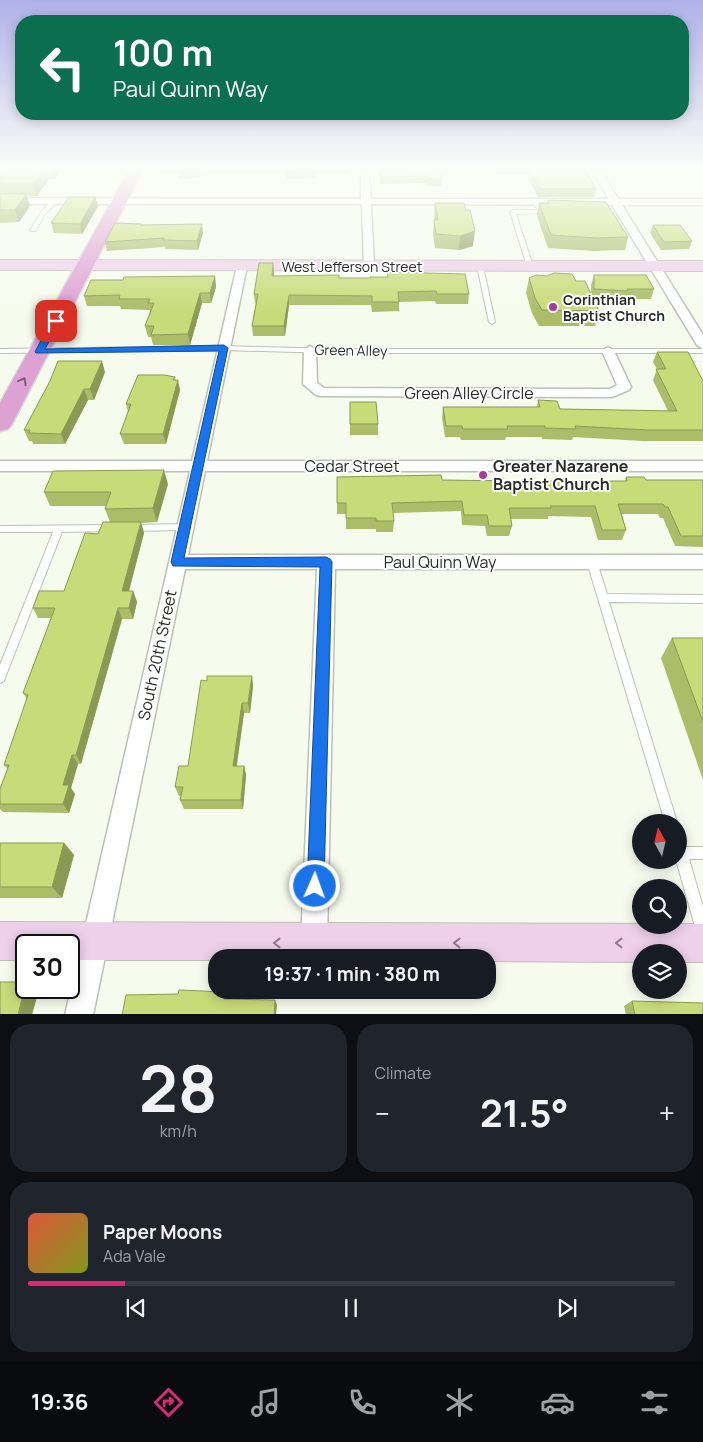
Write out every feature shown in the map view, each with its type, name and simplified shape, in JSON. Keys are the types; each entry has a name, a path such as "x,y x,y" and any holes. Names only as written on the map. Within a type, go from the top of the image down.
{"main road":[{"path":"0,424 111,217"}],"street":[{"path":"367,217 369,266"},
{"path":"622,217 703,345"},
{"name":"West Jefferson Street","path":"0,266 703,266"},
{"name":"South 20th Street","path":"79,1014 242,266"},
{"name":"Green Alley Circle","path":"310,350 310,384 320,392 612,393 624,387 608,351"},
{"name":"Cedar Street","path":"0,466 703,466"},
{"name":"Paul Quinn Way","path":"177,562 703,562"},
{"path":"314,942 326,562"},
{"path":"0,941 703,942"}],"lane":[{"path":"33,230 41,217"},
{"path":"515,217 530,266"},
{"path":"480,266 492,322"},
{"name":"Green Alley","path":"0,351 39,352 224,348 703,351"},
{"path":"0,529 185,526"},
{"path":"0,678 59,529"},
{"path":"592,562 669,814"},
{"path":"603,598 703,598"},
{"path":"688,852 703,854"},
{"path":"684,869 703,930"}],"building":[{"path":"55,217 84,217 80,224 51,223"},
{"path":"438,217 472,217 475,231 460,236 436,234 434,220 438,220"},
{"path":"544,217 616,217 628,237 597,238 551,235"},
{"path":"115,223 141,225 202,224 197,241 163,240 164,238 105,242"},
{"path":"653,225 680,225 692,241 664,242"},
{"path":"259,263 273,263 272,276 339,275 339,278 371,278 388,277 387,272 465,274 469,294 437,294 436,291 398,292 399,302 372,302 372,296 289,295 284,326 252,326 258,294 254,294"},
{"path":"554,273 572,274 576,281 585,281 599,311 542,310 535,298 529,278 536,275 547,276"},
{"path":"594,275 646,275 654,289 627,289 628,291 594,289"},
{"path":"215,276 210,293 200,293 188,334 151,335 154,326 145,326 154,303 148,303 150,299 119,299 120,295 84,296 91,280 123,280 124,277"},
{"path":"657,352 688,352 703,381 703,430 647,430 575,426 576,429 545,428 545,426 507,426 508,429 463,429 462,426 446,426 443,407 540,407 538,400 557,401 560,409 677,411 656,369 666,369"},
{"path":"58,361 102,361 90,389 84,389 61,434 29,433 30,430 24,430 50,381"},
{"path":"138,375 164,375 175,377 173,380 178,380 163,434 120,434 131,404 126,404"},
{"path":"350,402 376,402 378,424 350,424"},
{"path":"164,470 153,508 105,509 111,492 44,492 53,471"},
{"path":"441,475 442,480 627,481 626,477 644,477 646,480 703,480 703,536 681,536 668,507 665,507 663,504 618,504 626,530 602,530 595,506 509,508 512,526 489,526 487,515 464,515 462,501 392,503 394,521 376,521 376,518 346,518 346,503 337,503 337,477"},
{"path":"103,522 141,522 122,591 133,591 129,608 118,608 76,755 72,755 63,785 69,785 63,804 0,804 0,789 9,765 4,765 28,695 23,693 55,608 33,608 39,591 64,591 85,533 98,534"},
{"path":"672,638 703,638 703,722"},
{"path":"207,676 252,676 248,703 242,703 233,766 244,766 241,800 180,800 183,787 175,787 179,766 188,766 201,680 207,681"},
{"path":"0,843 64,843 52,887 0,887"},
{"path":"0,982 15,982 15,999 22,999 18,1014 0,1014"},
{"path":"179,990 208,991 208,999 275,1000 274,1014 122,1014 126,995 178,994"},
{"path":"632,1001 703,1003 703,1014 635,1014"}],"place":[{"name":"Corinthian Baptist Church","path":"553,307"},
{"name":"Greater Nazarene Baptist Church","path":"483,475"}],"route":[{"path":"56,321 39,352 224,348 177,562 326,562 315,886"}]}
